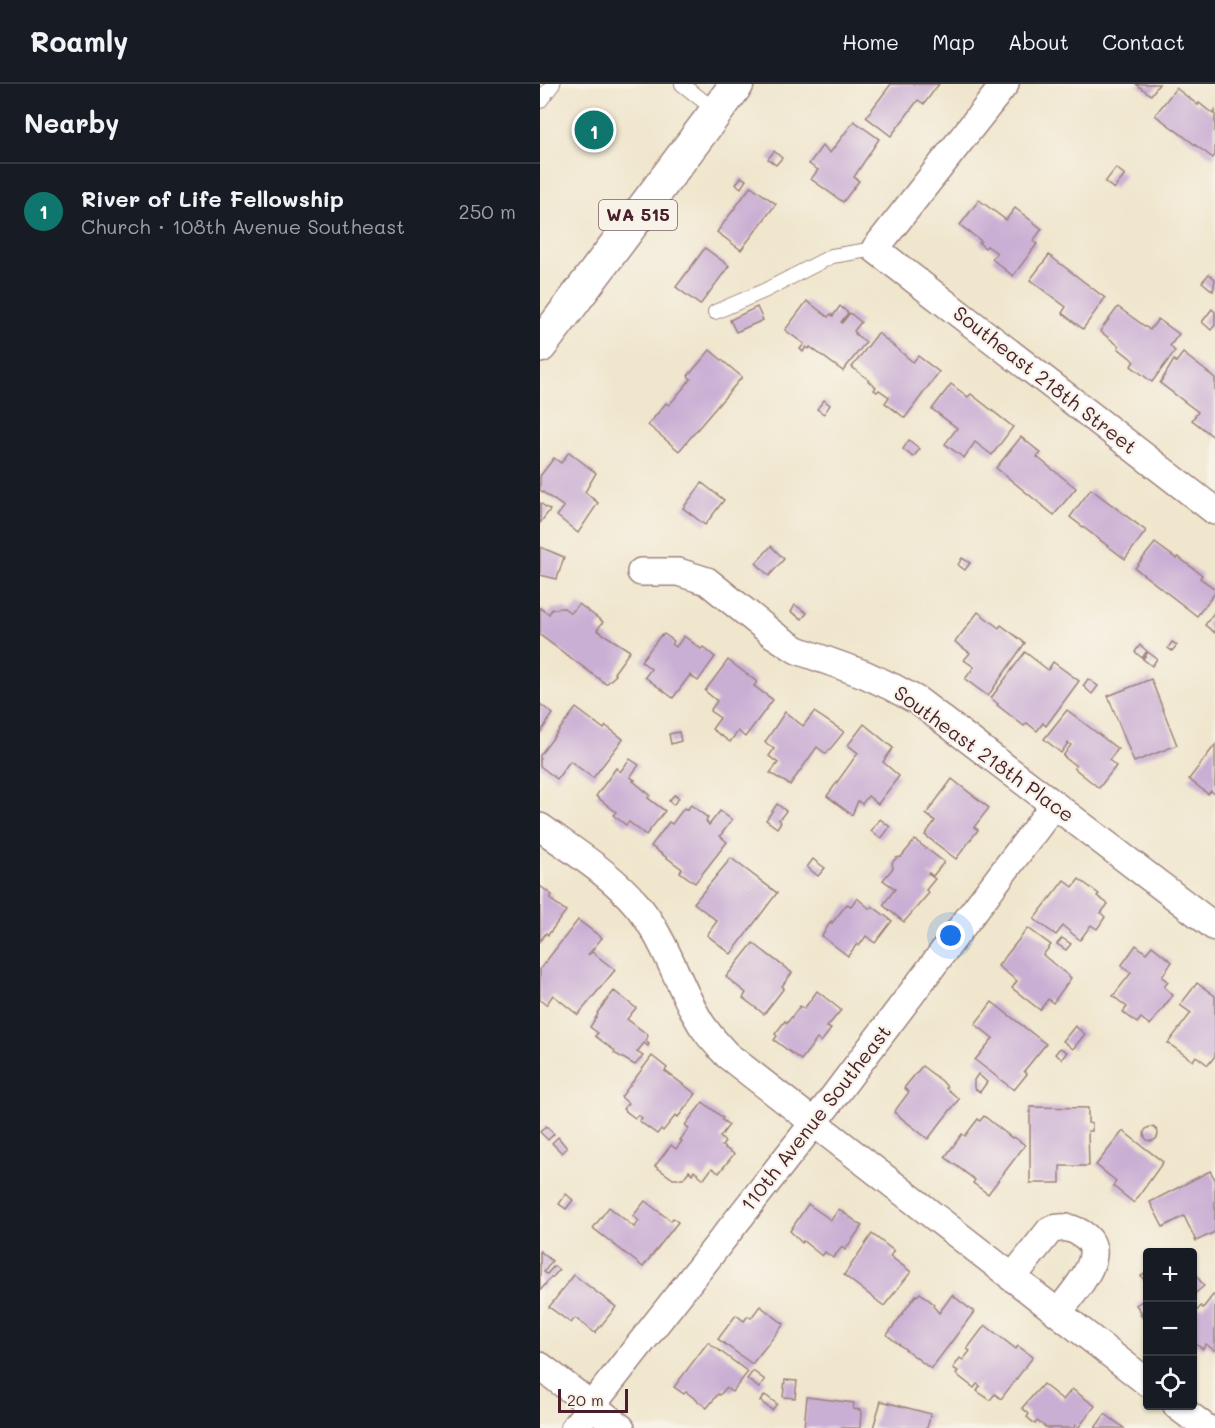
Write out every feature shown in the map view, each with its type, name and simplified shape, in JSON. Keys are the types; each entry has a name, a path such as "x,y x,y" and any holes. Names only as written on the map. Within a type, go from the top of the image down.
{"main road":[{"name":"WA 515","path":"540,346 736,84"}],"street":[{"path":"875,249 1005,84"},
{"name":"Southeast 218th Street","path":"875,249 1214,509"},
{"name":"Southeast 218th Place","path":"641,572 678,572 707,581 774,635 797,650 864,674 918,701 1215,927"},
{"name":"110th Avenue Southeast","path":"574,1428 813,1124 1054,805"},
{"path":"540,827 615,882 638,905 656,932 696,1016 709,1036 727,1055 1143,1379"},
{"path":"1012,1278 1050,1230 1060,1227 1073,1229 1085,1236 1093,1248 1093,1264 1058,1313"},
{"path":"540,1366 621,1428"},
{"path":"1182,1410 1206,1428"}],"lane":[{"path":"540,101 553,84"},
{"path":"682,84 716,111"},
{"path":"715,312 764,291 832,256 875,249"}],"building":[{"path":"891,84 939,84 924,104 918,100 891,136 866,117"},
{"path":"1136,84 1159,84 1151,95"},
{"path":"1176,88 1213,114 1215,111 1215,155 1213,158 1155,115"},
{"path":"854,121 879,139 854,177 859,181 843,202 811,179 818,170 809,164 822,146 830,153"},
{"path":"774,151 782,158 776,165 768,159"},
{"path":"1116,168 1125,175 1114,189 1105,182"},
{"path":"741,177 746,180 741,188 736,184"},
{"path":"751,186 776,204 741,250 717,232"},
{"path":"979,200 1006,220 1015,208 1042,229 1033,241 1037,244 1013,276 992,259 997,253 987,246 985,248 979,243 981,241 960,225"},
{"path":"705,248 729,266 700,305 676,287"},
{"path":"1049,255 1105,298 1083,329 1062,313 1066,307 1030,280"},
{"path":"1209,274 1215,279 1213,291 1202,282"},
{"path":"807,301 828,317 831,314 833,316 840,306 848,313 842,323 850,313 861,322 854,331 866,342 843,371 810,347 809,349 806,347 803,352 800,349 804,344 785,330"},
{"path":"757,307 763,320 736,332 730,320"},
{"path":"1118,307 1150,330 1158,319 1179,334 1170,346 1175,351 1152,382 1131,366 1134,361 1100,331"},
{"path":"1212,309 1215,312 1215,325 1211,330 1202,322"},
{"path":"878,333 913,362 918,356 939,372 905,418 885,403 889,397 879,390 877,392 874,390 876,387 852,367"},
{"path":"710,350 742,377 679,451 648,425 666,403 669,405 691,379 688,376"},
{"path":"1183,353 1215,378 1215,438 1192,420 1198,412 1160,383 1174,360 1176,362"},
{"path":"951,384 968,397 971,394 1013,427 992,455 975,442 964,458 945,444 957,428 932,409"},
{"path":"824,400 830,405 824,414 817,409"},
{"path":"1021,437 1041,453 1037,457 1076,488 1054,515 996,468"},
{"path":"909,440 920,449 913,457 903,449"},
{"path":"569,452 596,473 585,492 598,503 578,533 557,516 564,507 540,490 540,476 554,458 561,463"},
{"path":"702,483 724,500 705,525 683,508"},
{"path":"1091,489 1146,531 1125,559 1070,517"},
{"path":"540,503 550,510 540,523"},
{"path":"1155,543 1202,575 1200,578 1215,589 1215,593 1197,616 1135,568"},
{"path":"771,546 784,559 769,576 756,563"},
{"path":"540,547 564,557 557,579 540,575"},
{"path":"962,558 970,563 965,570 958,565"},
{"path":"579,604 603,622 597,630 630,651 614,673 616,675 606,684 540,635 540,608 549,614 552,609 564,608 571,613"},
{"path":"795,605 807,613 802,619 791,612"},
{"path":"1215,611 1215,633 1205,625"},
{"path":"978,612 999,628 1001,625 1025,643 988,696 965,679 974,667 964,660 970,653 955,642"},
{"path":"664,634 674,641 672,644 676,647 684,636 715,657 698,681 690,675 673,698 645,677 651,669 641,661"},
{"path":"1172,642 1177,645 1172,651 1168,648"},
{"path":"1140,645 1147,651 1142,658 1135,652"},
{"path":"1025,652 1048,670 1053,662 1079,681 1046,726 1043,723 1037,731 1027,723 1024,726 991,698"},
{"path":"1148,652 1157,659 1152,666 1143,659"},
{"path":"728,660 757,682 754,686 773,700 745,737 738,731 730,742 712,729 720,718 710,711 717,701 705,691"},
{"path":"1088,679 1098,686 1092,694 1083,686"},
{"path":"1151,679 1177,745 1134,762 1108,696"},
{"path":"540,704 553,714 540,733"},
{"path":"576,708 604,729 606,726 623,739 593,778 570,761 557,779 540,766 540,755"},
{"path":"1067,710 1118,749 1109,760 1116,766 1099,788 1063,756 1071,745 1068,743 1061,753 1044,739"},
{"path":"785,712 803,726 814,712 844,732 826,754 817,747 790,785 770,773 778,763 769,756 774,749 765,742"},
{"path":"864,724 893,748 883,762 899,776 878,804 868,796 862,804 858,801 852,815 827,796 858,753 848,745"},
{"path":"679,732 681,741 671,744 669,734"},
{"path":"1215,745 1215,794 1211,791 1208,794 1189,779"},
{"path":"630,759 639,765 630,777 650,795 648,798 665,811 646,835 629,822 626,825 613,815 616,812 596,796 616,768 620,772"},
{"path":"952,779 989,808 974,827 978,830 956,859 925,835 935,821 926,814"},
{"path":"674,795 679,798 673,805 669,801"},
{"path":"777,804 786,811 779,820 781,822 777,828 766,820"},
{"path":"691,805 708,818 706,821 709,825 720,811 732,820 720,836 727,842 695,883 680,872 682,869 651,846 669,822 672,824 684,808 687,810"},
{"path":"880,819 890,827 881,839 871,831"},
{"path":"915,840 944,862 933,876 928,874 935,879 926,890 929,893 904,922 883,905 895,889 883,880 893,868 892,863 896,858 901,857"},
{"path":"731,858 777,893 731,954 707,935 717,921 694,903"},
{"path":"813,859 825,868 818,876 807,867"},
{"path":"1079,879 1108,904 1101,913 1105,917 1097,929 1091,925 1080,940 1063,926 1056,935 1034,919 1064,880 1073,887"},
{"path":"540,886 552,895 550,899 566,911 548,935 546,933 540,941"},
{"path":"857,898 870,909 872,906 892,921 875,943 866,936 848,956 822,936 831,921 832,923 847,904 851,906"},
{"path":"578,920 602,938 588,955 592,952 615,970 578,1015 553,995 546,1005 540,1000 540,969"},
{"path":"1028,928 1051,945 1043,955 1071,978 1053,1003 1048,999 1040,1010 1012,988 1017,981 998,966"},
{"path":"1062,938 1071,944 1066,950 1057,944"},
{"path":"753,943 792,973 782,986 784,988 764,1014 743,998 746,993 726,977"},
{"path":"1136,945 1146,953 1152,946 1172,962 1162,977 1168,982 1164,987 1173,995 1150,1025 1141,1018 1137,1023 1123,1012 1127,1007 1113,996 1131,973 1121,966"},
{"path":"1197,983 1215,996 1215,1056 1208,1065 1196,1056 1193,1061 1168,1043 1191,1013 1180,1005"},
{"path":"614,991 636,1008 627,1019 648,1035 646,1041 649,1044 648,1046 644,1043 637,1052 643,1056 635,1065 614,1053 615,1051 595,1036 598,1033 590,1027 597,1013"},
{"path":"817,991 841,1010 827,1027 831,1029 821,1042 817,1039 801,1060 774,1040 777,1036 775,1034 800,1006 804,1009"},
{"path":"992,1002 1046,1044 1024,1071 1027,1074 1014,1090 975,1060 993,1038 975,1024"},
{"path":"1075,1026 1085,1034 1073,1049 1063,1041"},
{"path":"1060,1048 1067,1052 1062,1059 1055,1054"},
{"path":"652,1056 667,1068 665,1071 696,1094 678,1117 676,1115 663,1131 661,1129 657,1134 639,1121 642,1118 638,1115 635,1118 623,1109 628,1103 621,1097"},
{"path":"922,1066 942,1081 946,1088 959,1099 928,1139 894,1112 909,1092 904,1088"},
{"path":"978,1074 987,1082 980,1092 974,1088 974,1080"},
{"path":"703,1102 729,1125 720,1137 725,1142 722,1146 734,1154 719,1173 712,1168 704,1179 694,1171 692,1174 689,1171 683,1179 673,1179 655,1166 671,1145 676,1149 682,1141 680,1140 689,1128 685,1125"},
{"path":"1030,1107 1088,1108 1088,1123 1092,1124 1092,1131 1088,1131 1089,1166 1060,1166 1060,1183 1030,1183"},
{"path":"984,1116 1025,1145 988,1194 973,1183 975,1180 945,1157 962,1134 965,1136 978,1119 980,1121"},
{"path":"546,1126 554,1134 548,1140 540,1132"},
{"path":"1151,1127 1156,1129 1158,1134 1156,1139 1151,1141 1146,1139 1144,1134 1146,1129"},
{"path":"1123,1131 1163,1162 1134,1203 1113,1186 1116,1181 1096,1165"},
{"path":"558,1137 567,1148 562,1153 552,1143"},
{"path":"1210,1171 1215,1179 1215,1232 1196,1241 1184,1216 1163,1227 1150,1202"},
{"path":"566,1194 573,1200 566,1209 559,1204"},
{"path":"645,1201 671,1221 673,1218 678,1222 643,1267 593,1228 609,1207 634,1227 639,1221 633,1216"},
{"path":"808,1204 831,1220 839,1209 862,1226 845,1250 842,1247 833,1258 825,1252 822,1256 803,1241 802,1243 790,1231"},
{"path":"872,1234 894,1251 890,1256 911,1272 884,1306 844,1275"},
{"path":"540,1251 552,1261 544,1272 547,1274 554,1266 559,1270 540,1291"},
{"path":"574,1275 616,1307 595,1333 575,1318 571,1323 549,1307"},
{"path":"1197,1277 1204,1286 1197,1292"},
{"path":"920,1293 934,1304 933,1306 939,1313 952,1295 974,1312 931,1369 887,1335 916,1295"},
{"path":"1213,1295 1215,1296 1215,1351 1206,1344 1203,1349 1197,1345 1197,1310 1201,1306 1203,1308"},
{"path":"1143,1300 1143,1318 1140,1314 1142,1313 1136,1305"},
{"path":"760,1306 784,1324 752,1364 718,1339 736,1315 744,1321 748,1316 751,1318"},
{"path":"985,1325 1016,1349 1018,1346 1033,1357 1001,1399 995,1394 990,1400 977,1391 980,1386 977,1384 974,1388 956,1374 958,1371 953,1368 960,1358 963,1360 970,1351 967,1349"},
{"path":"708,1342 748,1372 732,1392 726,1388 707,1408 686,1392 684,1394 674,1387"},
{"path":"753,1371 765,1380 759,1388 747,1379"},
{"path":"785,1380 797,1381 795,1398 783,1397"},
{"path":"1043,1384 1063,1400 1072,1389 1095,1406 1079,1427 1076,1425 1074,1428 1047,1428 1037,1421 1035,1424 1022,1408"},
{"path":"765,1395 777,1404 772,1410 760,1401"},
{"path":"807,1397 854,1403 853,1409 861,1410 860,1428 804,1428"},
{"path":"881,1401 931,1414 927,1428 873,1428"},
{"path":"1105,1414 1124,1428 1095,1428"}],"place":[{"name":"River of Life Fellowship","path":"594,130"}]}
